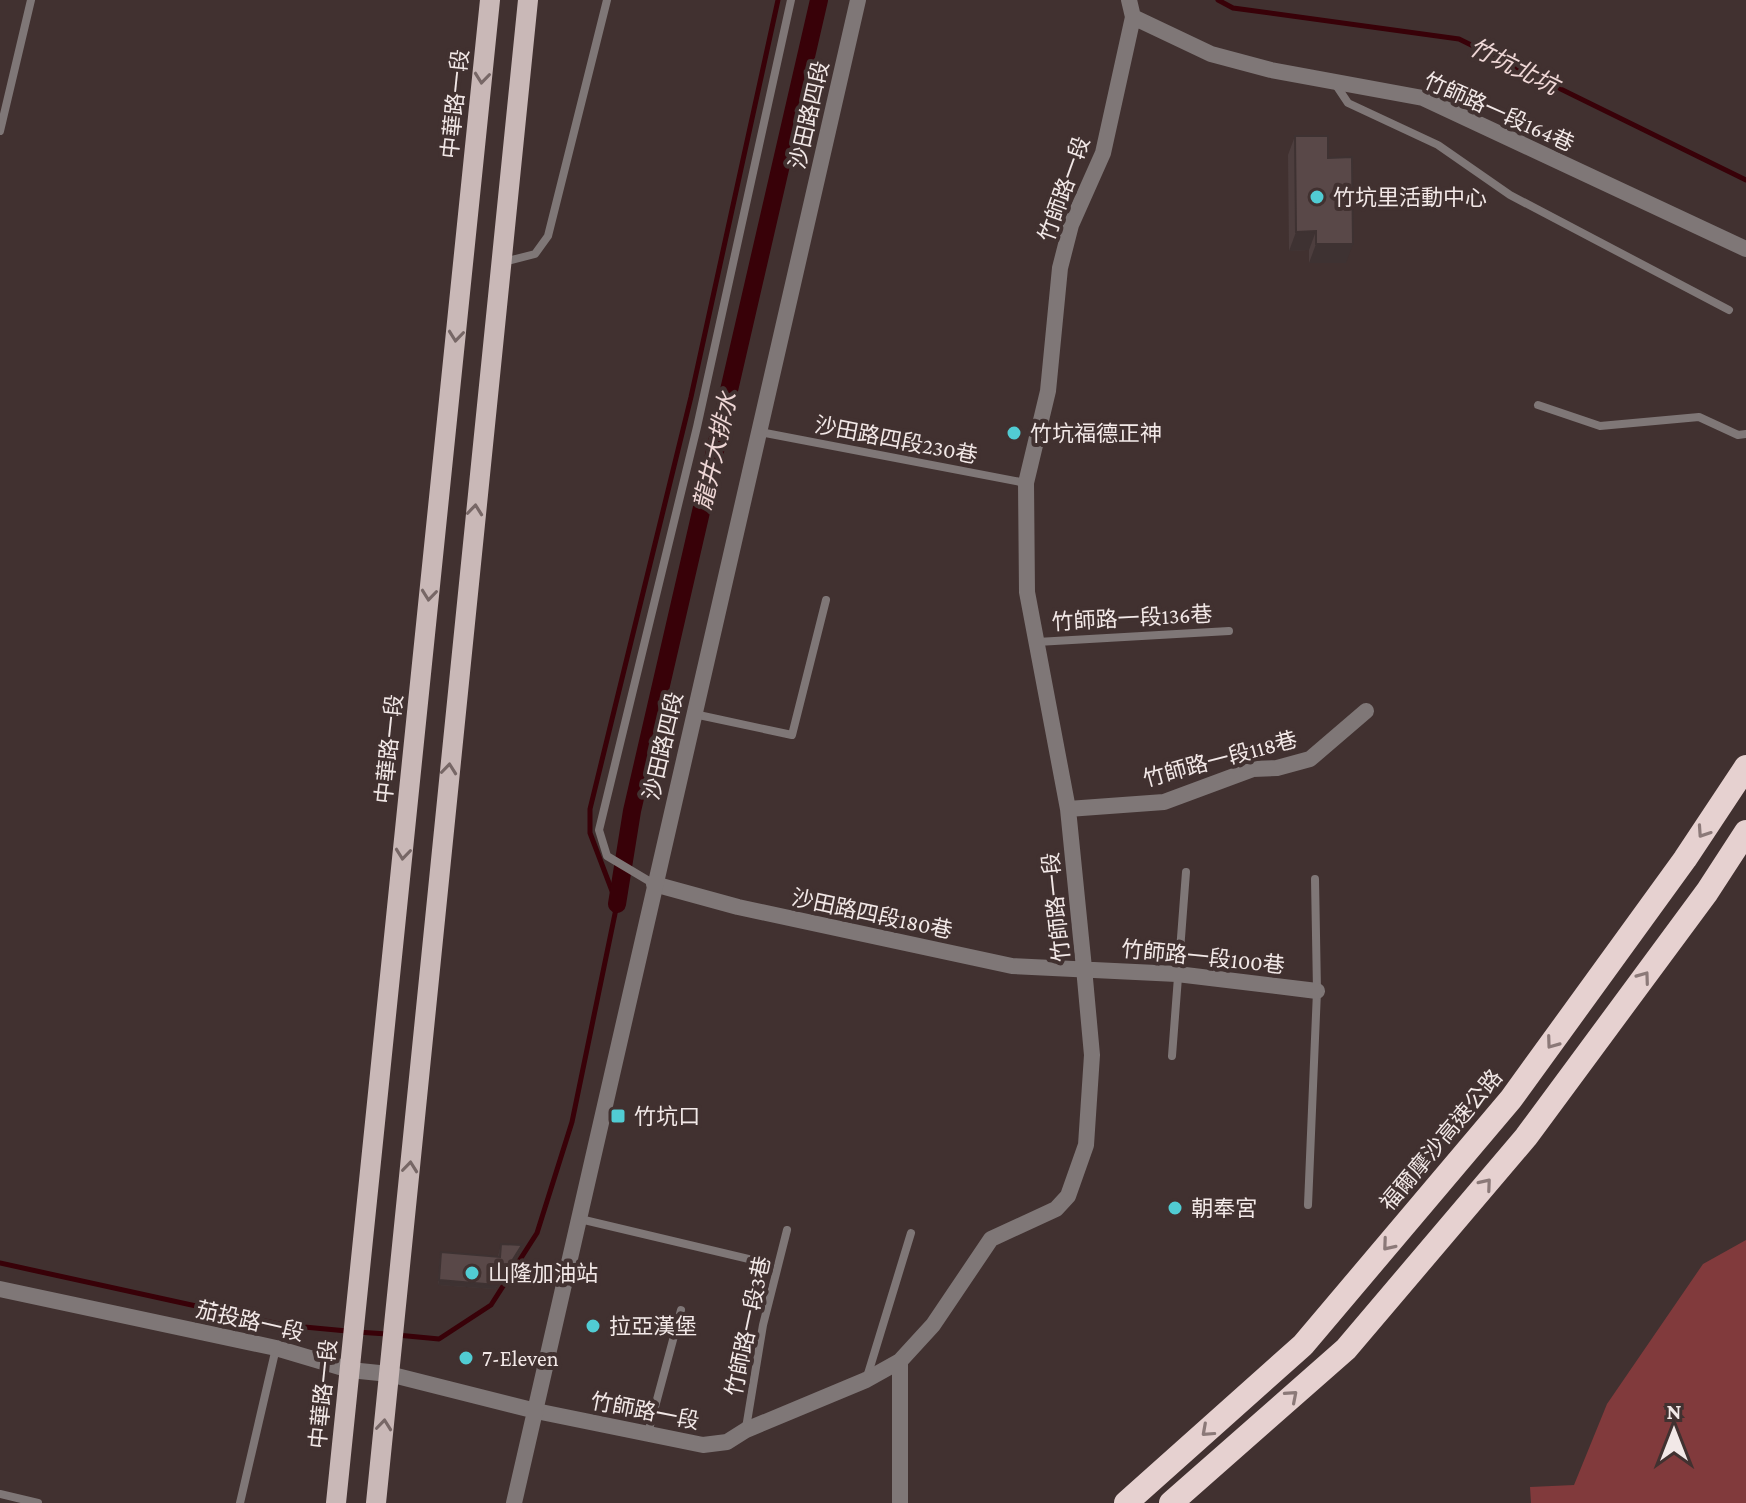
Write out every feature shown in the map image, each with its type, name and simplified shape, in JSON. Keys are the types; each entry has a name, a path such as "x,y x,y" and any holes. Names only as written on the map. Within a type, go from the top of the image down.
{"highway":[{"name":"福爾摩沙高速公路","path":"1126,1503 1303,1345 1511,1099 1685,859 1746,767"},
{"path":"1171,1503 1346,1349 1526,1137 1707,892 1746,832"}],"main road":[{"name":"中華路一段","path":"336,1503 490,0"},
{"path":"376,1503 528,0"}],"street":[{"name":"沙田路四段","path":"514,1503 858,0"},
{"name":"竹師路一段","path":"536,1411 703,1445 727,1442 746,1430 866,1380 900,1361 933,1325 991,1239 1056,1209 1068,1196 1086,1145 1092,1055 1068,809 1027,592 1026,483 1048,391 1060,268 1071,225 1103,153 1133,17 1129,0"},
{"name":"竹師路一段164巷","path":"1133,17 1211,54 1271,70 1423,98 1746,249"},
{"name":"竹師路一段118巷","path":"1068,809 1164,802 1253,769 1277,768 1310,759 1366,711"},
{"name":"沙田路四段180巷","path":"654,884 738,907 1012,966 1084,968"},
{"name":"竹師路一段100巷","path":"1084,968 1177,974 1317,991"},
{"name":"茄投路一段","path":"0,1289 276,1348 350,1370 389,1374 536,1411"},
{"path":"900,1361 900,1503"}],"lane":[{"path":"0,131 31,0"},
{"path":"499,263 535,254 548,236 607,0"},
{"path":"654,884 607,856 599,830 697,427 791,0"},
{"path":"1334,81 1348,103 1438,145 1510,195 1729,310"},
{"path":"1538,405 1600,426 1699,417 1738,435 1746,434"},
{"name":"沙田路四段230巷","path":"760,432 1026,483"},
{"path":"693,714 792,735 826,600"},
{"name":"竹師路一段136巷","path":"1037,642 1229,631"},
{"path":"1172,1056 1186,872"},
{"path":"1308,1205 1317,991 1315,879"},
{"path":"579,1219 766,1263"},
{"name":"竹師路一段3巷","path":"746,1430 763,1325 787,1230"},
{"path":"866,1380 911,1233"},
{"path":"648,1435 681,1310"},
{"path":"240,1503 276,1348"},
{"path":"0,1494 38,1503"}],"shaded area":[{"path":"1746,1240 1746,1503 1531,1503 1530,1487 1574,1485 1607,1404 1703,1264"}],"building":[{"name":"竹坑里活動中心","path":"1295,136 1328,136 1328,158 1352,157 1353,244 1316,244 1316,231 1296,232"},
{"name":"山隆加油站","path":"501,1244 522,1245 497,1285 439,1280 441,1252 500,1257"}],"waterway":[{"path":"397,1335 439,1339 491,1305 537,1233 572,1122 617,904 590,833 590,809 691,397 778,0"},
{"name":"龍井大排水","path":"617,904 632,811 819,0"},
{"name":"竹坑北坑","path":"1218,0 1233,8 1459,39 1746,180"},
{"path":"0,1263 283,1325 347,1331"},
{"path":"357,1332 387,1334"}],"place":[{"name":"竹坑里活動中心","path":"1317,197"},
{"name":"竹坑福德正神","path":"1014,433"},
{"name":"竹坑口","path":"618,1116"},
{"name":"朝奉宮","path":"1175,1208"},
{"name":"山隆加油站","path":"472,1273"},
{"name":"拉亞漢堡","path":"593,1326"},
{"name":"7-Eleven","path":"466,1358"}]}
